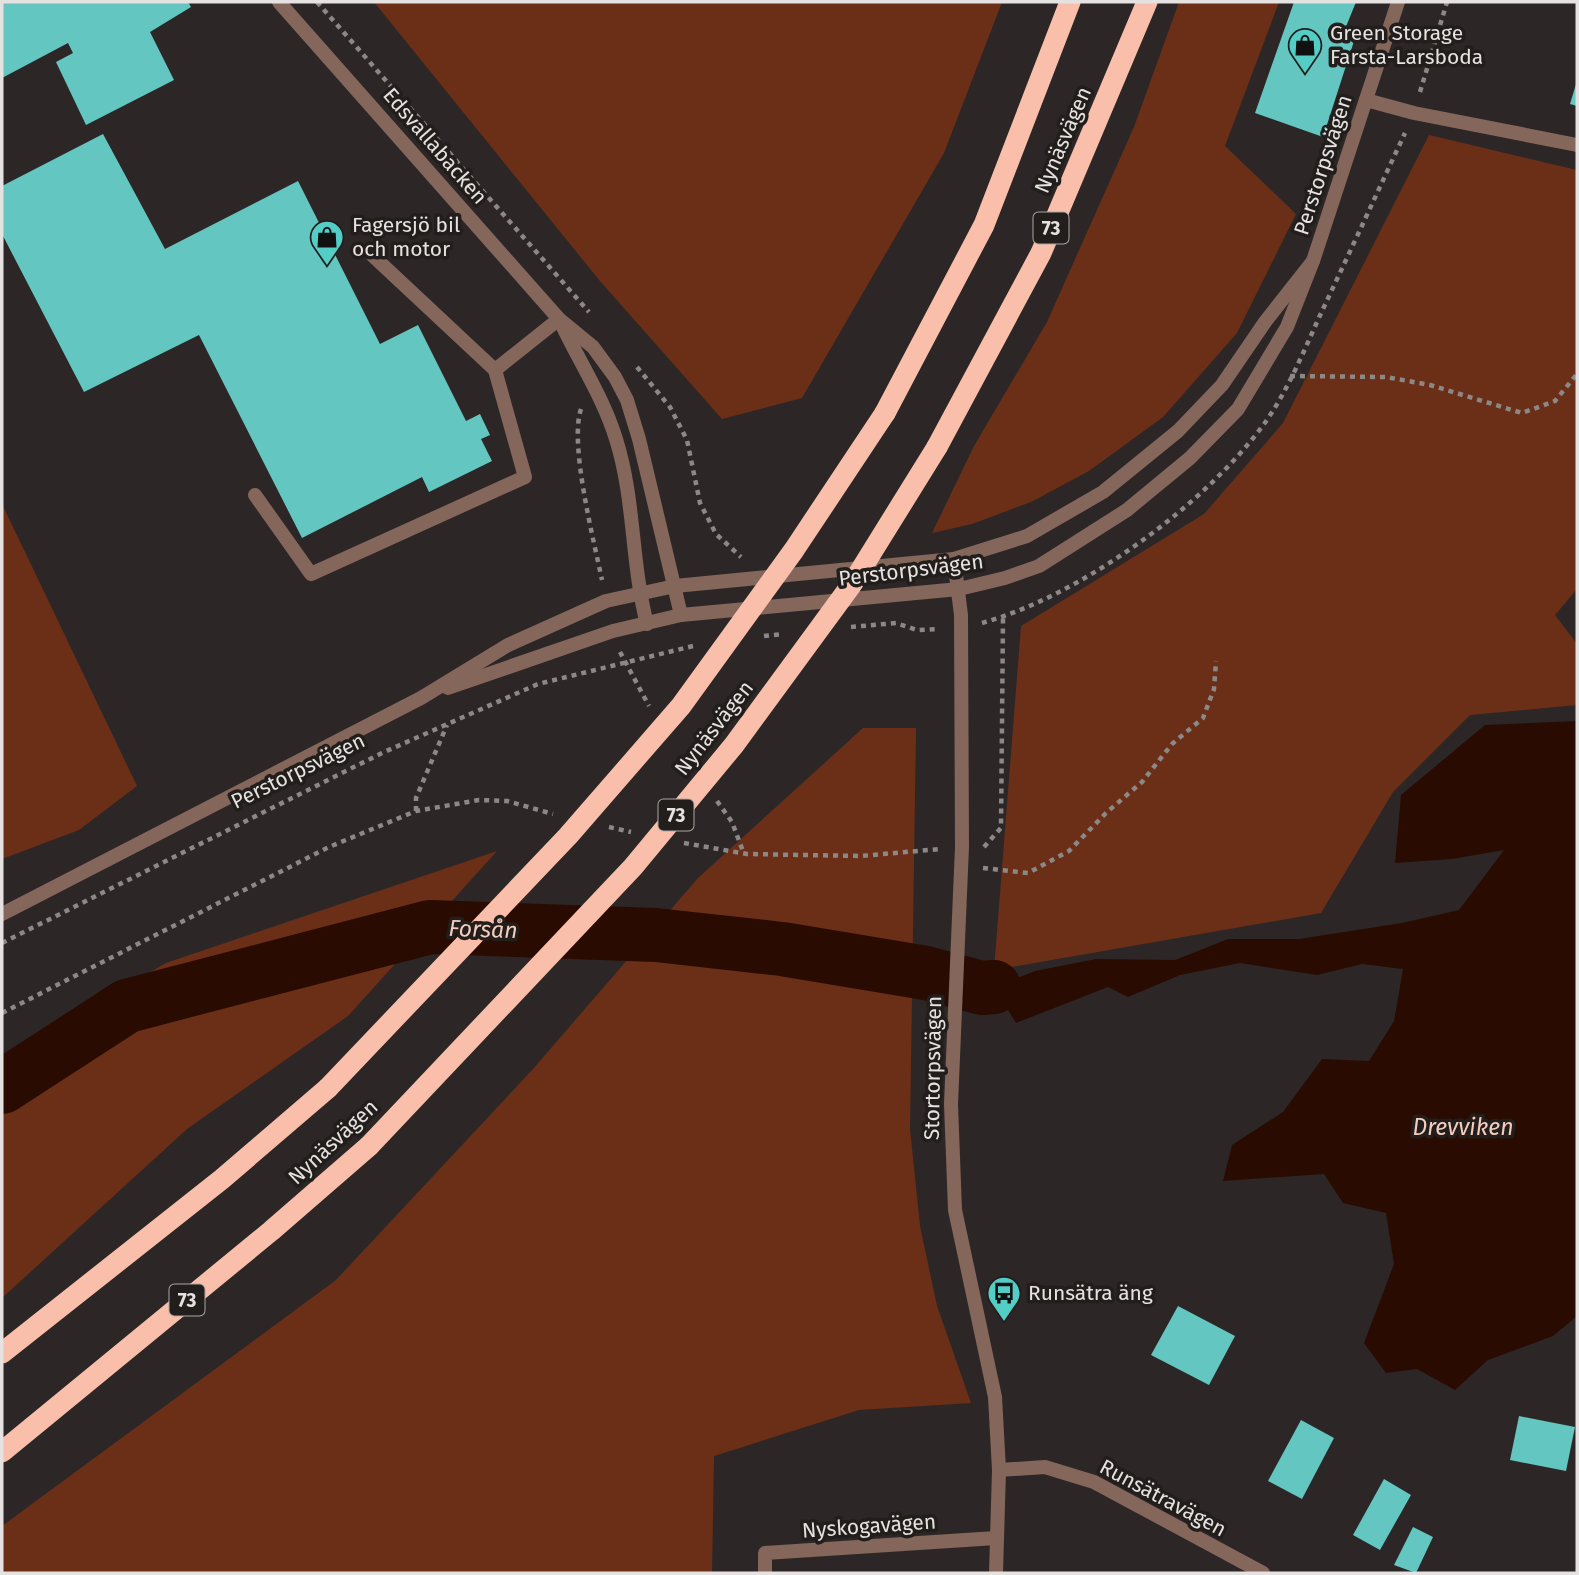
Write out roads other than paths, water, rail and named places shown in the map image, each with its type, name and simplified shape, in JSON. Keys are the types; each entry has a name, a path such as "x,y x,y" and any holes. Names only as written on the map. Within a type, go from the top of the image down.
{"highway":[{"name":"Nynäsvägen","path":"2,1353 222,1179 328,1088 568,835 681,706 794,550 886,413 984,225 1070,2"},
{"name":"Nynäsvägen","path":"2,1452 260,1240 369,1146 633,867 734,745 852,584 937,447 1041,253 1147,2"}],"street":[{"name":"Edsvallabacken","path":"279,2 559,319 593,347 615,377 639,439 681,615"},
{"name":"Perstorpsvägen","path":"421,698 613,631 681,615 959,589 1039,566 1127,510 1190,458 1238,409 1287,327 1314,261 1398,2"},
{"path":"1366,100 1415,113 1577,145"},
{"path":"255,495 311,574 524,477 495,370 373,256"},
{"name":"Perstorpsvägen","path":"2,915 421,698 508,645 606,601 675,586 954,559 1027,536 1103,492 1178,431 1222,385 1265,322 1314,261"},
{"name":"Edsvallabacken","path":"559,319 576,355 597,387 617,441 627,493 639,594 647,624"},
{"path":"495,370 559,319"},
{"name":"Stortorpsvägen","path":"954,559 959,589 962,847 951,1104 955,1210 995,1397 999,1470 996,1573"},
{"name":"Runsätravägen","path":"999,1470 1045,1467 1094,1482 1263,1573"},
{"name":"Nyskogavägen","path":"765,1573 765,1553 996,1538"}],"water":[{"name":"Drevviken","path":"1577,721 1577,1316 1553,1336 1488,1360 1455,1390 1417,1369 1386,1373 1364,1343 1394,1264 1386,1213 1343,1203 1324,1174 1223,1181 1232,1145 1283,1112 1322,1059 1369,1061 1394,1021 1403,969 1362,964 1317,975 1240,963 1180,975 1128,997 1108,987 1016,1023 994,987 1035,971 1096,959 1175,960 1228,939 1299,939 1402,923 1459,910 1504,850 1452,859 1395,863 1401,795 1485,725"}],"waterway":[{"name":"Forsån","path":"2,1087 127,1006 430,927 656,935 782,949 926,973 982,988 994,987"}],"place":[{"name":"Green Storage Farsta-Larsboda","path":"1305,75"},
{"name":"Fagersjö bil och motor","path":"327,267"},
{"name":"Runsätra äng","path":"1004,1323"}]}
